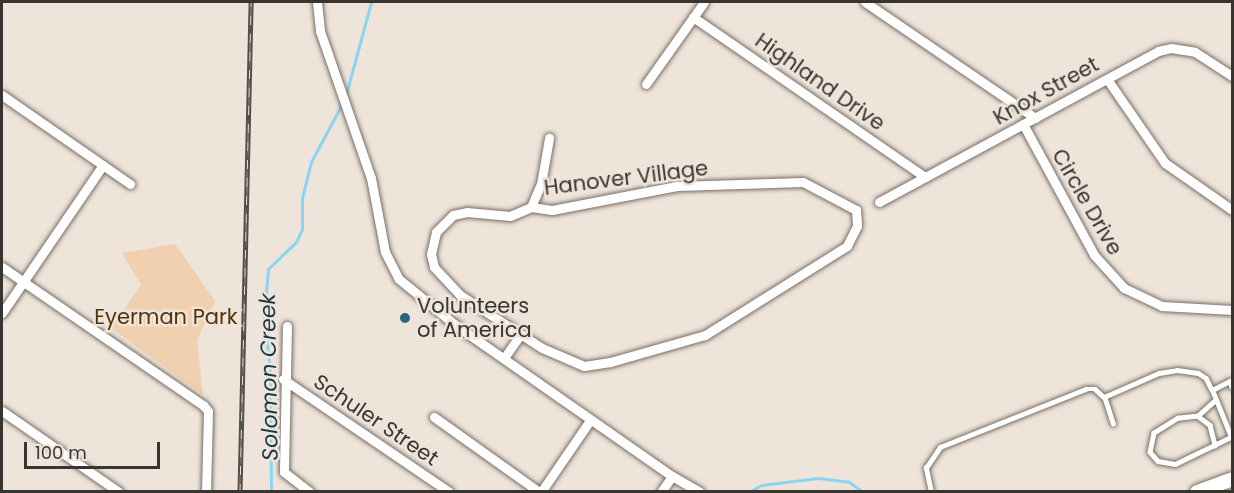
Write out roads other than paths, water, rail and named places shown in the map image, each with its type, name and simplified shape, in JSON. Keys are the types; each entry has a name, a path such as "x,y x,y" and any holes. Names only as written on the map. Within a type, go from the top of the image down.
{"main road":[{"path":"1197,492 1233,479"}],"street":[{"path":"316,2 320,31 337,86 371,178 385,252 399,279 504,358 672,476 700,492"},
{"path":"646,84 704,2"},
{"path":"865,2 1035,118"},
{"name":"Highland Drive","path":"693,17 925,177"},
{"name":"Knox Street","path":"879,202 1142,58 1171,48 1195,52 1233,76"},
{"path":"1107,79 1164,162 1233,210"},
{"path":"2,95 130,184"},
{"name":"Circle Drive","path":"1023,124 1094,255 1124,288 1162,306 1233,310"},
{"path":"531,207 541,184 549,138"},
{"path":"2,313 103,165"},
{"name":"Hanover Village","path":"803,182 856,210 857,226 847,246 764,301 705,335 660,350 584,366 554,355 521,334 440,277 434,267 432,242 444,221 453,215 479,212 510,216 531,207 552,210 677,186 803,182"},
{"path":"2,267 203,405 208,411 206,492"},
{"path":"287,326 283,379 284,472 310,492"},
{"path":"504,358 521,334"},
{"name":"Schuler Street","path":"283,379 449,492"},
{"path":"2,411 119,492"},
{"path":"434,417 540,492 591,419"},
{"path":"661,492 672,476"}],"lane":[{"path":"1104,397 1160,373 1177,370 1206,378 1212,390 1232,438 1175,464 1153,457 1149,443 1154,433 1178,418 1198,416 1216,400"},
{"path":"1212,390 1230,381 1233,387"},
{"path":"931,492 926,468 940,447 1086,389 1095,389 1104,397 1113,424"},
{"path":"1198,416 1210,424 1215,445"}],"waterway":[{"name":"Solomon Creek","path":"345,98 371,2"},
{"name":"Solomon Creek","path":"271,492 270,372 264,316 268,269 296,242 302,229 302,198 311,162 342,104"},
{"name":"Solomon Creek","path":"749,492 761,485 818,478 849,482 863,492"}],"railway":[{"path":"240,492 251,2"}],"place":[{"name":"Volunteers of America","path":"405,318"}],"park label":[{"name":"Eyerman Park","path":"166,317"}]}
